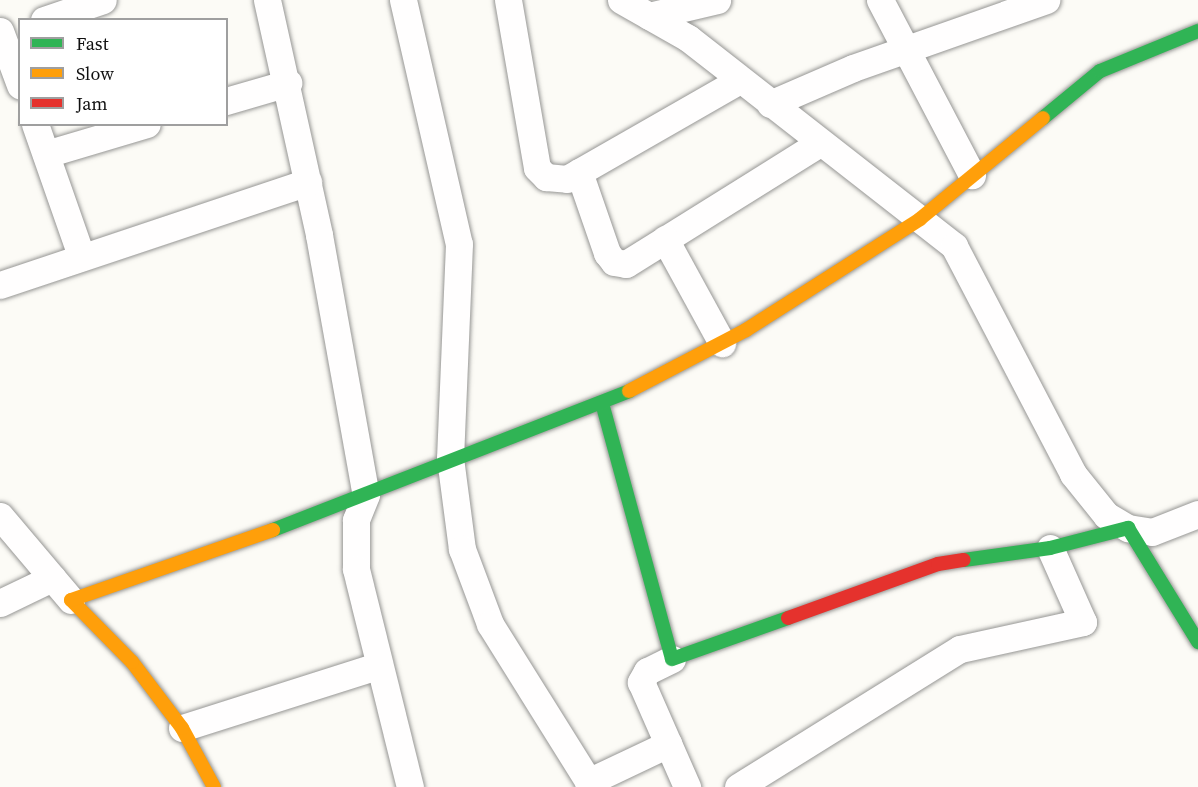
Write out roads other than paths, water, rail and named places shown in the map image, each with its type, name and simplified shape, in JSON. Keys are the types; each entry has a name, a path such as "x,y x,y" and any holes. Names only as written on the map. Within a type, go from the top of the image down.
{"street":[{"path":"50,18 103,0"},
{"path":"267,0 288,84 308,182 366,495 356,520 356,559 378,666 410,787"},
{"path":"403,0 459,244 450,458 462,549 476,592 590,784 668,744"},
{"path":"508,0 537,168 546,177 567,179 740,80"},
{"path":"621,0 649,16 740,80 818,144 954,246 983,293 1073,474 1106,515 1128,528 1152,532 1198,514"},
{"path":"649,16 717,0"},
{"path":"880,0 902,49 972,175"},
{"path":"770,104 902,49 1046,0"},
{"path":"18,28 0,33 18,80"},
{"path":"71,600 366,495 450,458 602,403 722,343 920,219 1100,71 1198,31"},
{"path":"228,100 288,84"},
{"path":"36,126 81,255"},
{"path":"46,154 140,126"},
{"path":"579,172 614,262 626,264 818,144"},
{"path":"0,285 81,255 308,182"},
{"path":"665,239 722,343"},
{"path":"602,403 672,659"},
{"path":"0,516 71,600 132,662 182,728 214,787"},
{"path":"687,787 641,682 647,671 672,659 938,564 1050,548 1128,528"},
{"path":"1128,528 1198,642"},
{"path":"738,787 960,649 1083,622 1050,548"},
{"path":"0,603 52,578"},
{"path":"182,728 378,666"}]}
